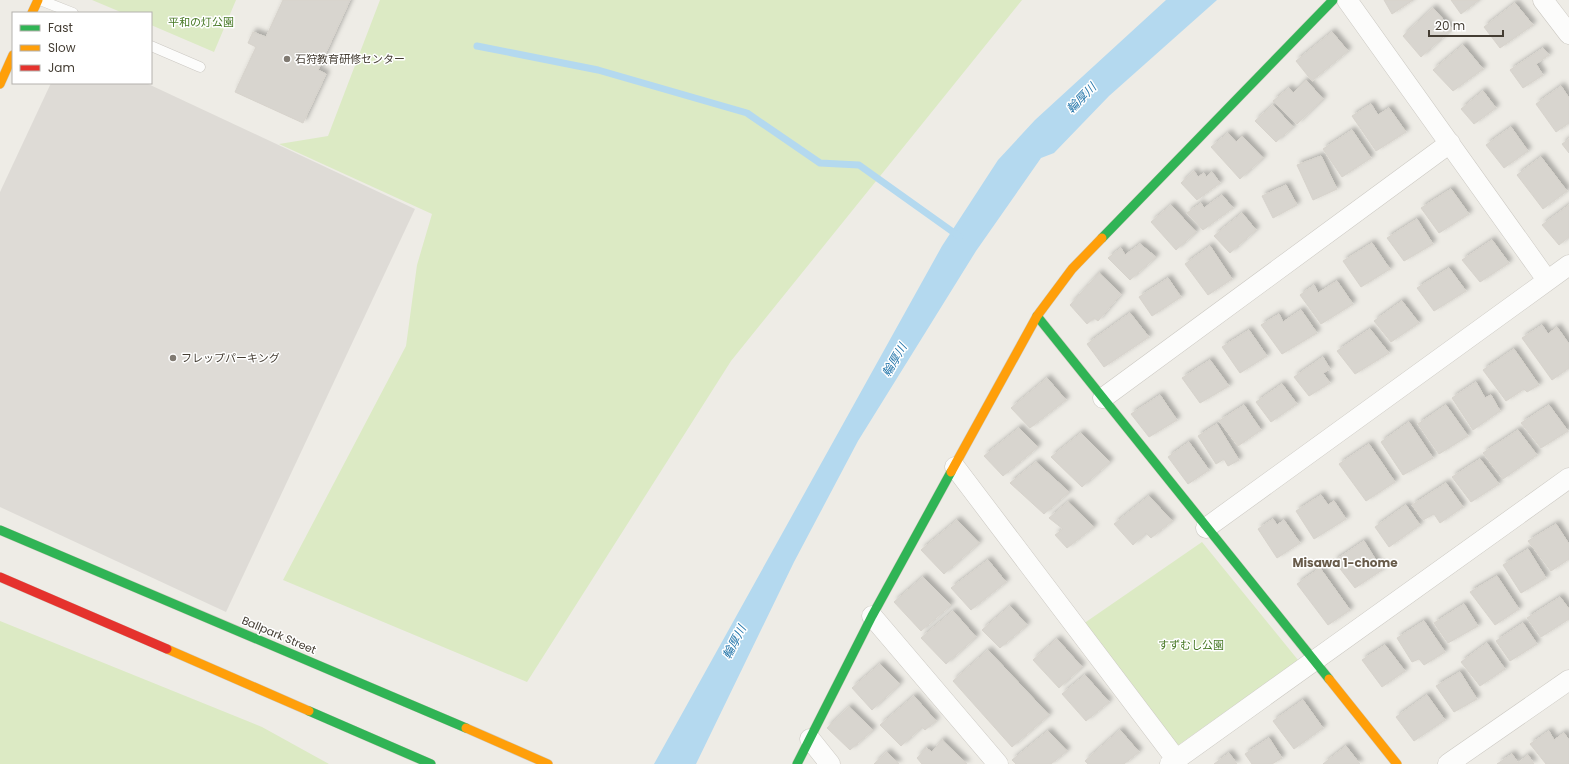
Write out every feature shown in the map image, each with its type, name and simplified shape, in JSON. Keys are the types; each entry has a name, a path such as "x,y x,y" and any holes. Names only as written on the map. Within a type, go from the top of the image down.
{"street":[{"path":"33,12 39,0"},
{"path":"797,764 872,616 1037,316 1072,269 1333,0"},
{"path":"1347,0 1547,280"},
{"path":"1543,0 1569,34"},
{"path":"0,84 12,57"},
{"path":"1103,398 1450,143"},
{"path":"1206,528 1569,265"},
{"path":"1037,316 1206,528 1398,764"},
{"path":"955,467 1173,761 1569,478"},
{"name":"Ballpark Street","path":"0,530 548,764"},
{"path":"0,577 430,764"},
{"path":"872,616 998,764"},
{"path":"1448,764 1569,680"},
{"path":"810,739 830,764"}],"lane":[{"path":"39,0 70,12"},
{"path":"152,46 200,67"}],"green space":[{"name":"平和の灯公園","path":"92,0 236,0 214,52 152,25 152,12 121,12"},
{"path":"380,0 1022,0 731,361 527,682 283,580 406,346 417,265 432,214 279,144 328,136"},
{"name":"すずむし公園","path":"1202,542 1298,660 1177,746 1083,624"},
{"path":"0,621 262,727 329,764 0,764"}],"shaded area":[{"name":"フレップパーキング","path":"51,84 148,84 415,209 226,612 0,507 0,192"}],"water":[{"name":"輪厚川","path":"1166,0 1217,0 1109,96 1054,153 1041,158 976,251 858,441 794,562 696,764 654,764 942,246 998,160 1035,120"}],"building":[{"name":"石狩教育研修センター","path":"283,0 350,0 318,70 326,74 303,123 235,92 256,47 248,43 253,32 266,37"},
{"path":"1384,0 1413,0 1392,14"},
{"path":"1451,0 1479,0 1461,14"},
{"path":"1515,3 1533,25 1500,48 1484,27"},
{"path":"1433,8 1452,29 1421,57 1403,36"},
{"path":"1332,32 1348,51 1312,81 1296,61"},
{"path":"1463,45 1483,69 1453,91 1433,70"},
{"path":"1543,48 1549,55 1536,64 1543,75 1523,88 1510,70"},
{"path":"1306,80 1323,99 1297,124 1273,101 1289,88 1293,93"},
{"path":"1561,86 1569,98 1569,123 1556,132 1536,104"},
{"path":"1483,91 1496,108 1474,124 1461,109"},
{"path":"1371,104 1378,115 1389,108 1406,132 1376,151 1352,116"},
{"path":"1273,105 1293,127 1276,142 1255,121"},
{"path":"1511,127 1528,151 1504,168 1486,145"},
{"path":"1352,130 1371,158 1342,177 1323,149"},
{"path":"1228,133 1236,142 1242,136 1263,158 1240,179 1211,147"},
{"path":"1569,139 1569,153 1562,144"},
{"path":"1321,156 1337,189 1313,200 1297,165"},
{"path":"1541,157 1567,191 1543,209 1517,175"},
{"path":"1194,171 1198,177 1204,173 1206,177 1212,172 1220,183 1197,200 1181,183"},
{"path":"1286,185 1297,205 1273,218 1262,196"},
{"path":"1451,189 1469,214 1439,233 1421,208"},
{"path":"1222,195 1233,208 1203,230 1187,213 1201,203 1204,208"},
{"path":"1171,205 1196,232 1176,250 1151,222"},
{"path":"1569,205 1569,237 1559,245 1542,225"},
{"path":"1242,213 1256,230 1230,253 1214,236"},
{"path":"1417,219 1433,244 1404,261 1387,238"},
{"path":"1492,240 1509,263 1480,282 1462,260"},
{"path":"1372,243 1390,269 1361,287 1343,261"},
{"path":"1140,244 1156,257 1130,280 1108,258 1121,248 1125,255"},
{"path":"1210,246 1232,279 1208,295 1185,264"},
{"path":"1449,268 1466,291 1434,311 1417,288"},
{"path":"1099,273 1121,294 1098,321 1094,318 1087,324 1070,305"},
{"path":"1168,278 1181,297 1152,316 1139,297"},
{"path":"1337,281 1353,304 1321,324 1300,295 1314,285 1318,293"},
{"path":"1402,301 1419,323 1391,342 1374,321"},
{"path":"1301,310 1317,333 1282,354 1261,325 1279,314 1283,322"},
{"path":"1130,313 1149,337 1104,367 1087,344"},
{"path":"1542,325 1548,334 1557,327 1569,344 1569,368 1552,380 1522,338"},
{"path":"1370,329 1389,353 1355,374 1337,351"},
{"path":"1249,330 1267,356 1240,373 1222,347"},
{"path":"1514,349 1539,385 1527,392 1524,389 1506,401 1483,370"},
{"path":"1323,357 1330,369 1323,373 1330,383 1309,396 1294,377"},
{"path":"1210,360 1229,386 1200,403 1182,378"},
{"path":"1047,378 1066,400 1030,428 1011,408"},
{"path":"1476,382 1485,398 1491,395 1500,411 1473,430 1452,398"},
{"path":"1282,384 1297,404 1271,422 1256,402"},
{"path":"1160,395 1177,420 1149,437 1131,414"},
{"path":"1244,405 1261,430 1238,446 1219,421"},
{"path":"1446,405 1468,436 1439,454 1418,424"},
{"path":"1549,405 1568,431 1541,448 1521,423"},
{"path":"1409,422 1433,458 1403,475 1381,442"},
{"path":"1217,424 1239,460 1228,466 1224,459 1216,464 1198,436"},
{"path":"1019,428 1038,447 1003,476 984,456"},
{"path":"1518,430 1537,455 1503,479 1483,453"},
{"path":"1081,433 1110,462 1082,487 1051,457"},
{"path":"1189,442 1209,470 1188,484 1168,457"},
{"path":"1369,444 1395,482 1366,501 1339,464"},
{"path":"1480,459 1499,484 1471,502 1452,477"},
{"path":"1036,462 1069,492 1044,514 1010,483"},
{"path":"1446,483 1463,507 1440,523 1434,514 1423,520 1412,505"},
{"path":"1321,495 1328,505 1334,501 1346,519 1314,539 1296,511"},
{"path":"1149,496 1172,521 1151,538 1146,533 1133,545 1114,524"},
{"path":"1068,502 1094,527 1067,548 1055,535 1063,529 1049,518"},
{"path":"1406,505 1420,525 1389,547 1375,527"},
{"path":"1273,519 1277,525 1284,520 1300,543 1277,558 1258,529"},
{"path":"957,520 979,543 944,574 921,550"},
{"path":"1556,524 1569,544 1569,559 1551,571 1528,541"},
{"path":"1364,541 1382,570 1355,588 1334,561"},
{"path":"1528,549 1546,578 1521,593 1503,565"},
{"path":"988,560 1006,582 971,610 951,588"},
{"path":"1320,568 1350,610 1328,625 1297,584"},
{"path":"1497,576 1519,609 1495,625 1470,592"},
{"path":"923,577 951,605 921,631 894,602"},
{"path":"1560,597 1569,609 1569,619 1541,637 1527,618"},
{"path":"1464,604 1478,626 1448,643 1434,623"},
{"path":"1010,606 1027,625 1000,648 982,630"},
{"path":"953,611 976,637 946,664 921,638"},
{"path":"1424,621 1445,652 1424,665 1419,659 1412,662 1397,638"},
{"path":"1523,623 1537,644 1510,661 1496,641"},
{"path":"1057,639 1082,667 1059,688 1033,660"},
{"path":"1487,643 1505,669 1480,686 1461,662"},
{"path":"1385,645 1405,671 1382,687 1362,660"},
{"path":"988,650 1049,715 1012,747 953,681"},
{"path":"880,664 900,684 872,710 852,688"},
{"path":"1460,672 1477,699 1454,712 1436,686"},
{"path":"1085,675 1109,702 1086,721 1062,694"},
{"path":"1427,695 1445,720 1414,741 1396,717"},
{"path":"914,696 936,721 925,730 922,727 901,746 880,725"},
{"path":"1303,700 1323,728 1294,749 1273,721"},
{"path":"849,707 873,730 850,750 827,728"},
{"path":"1120,730 1139,752 1124,764 1088,764 1085,761"},
{"path":"1048,731 1067,751 1051,764 1016,764 1012,760"},
{"path":"1549,731 1554,740 1564,733 1569,740 1569,764 1546,764 1530,744"},
{"path":"1269,738 1282,758 1272,764 1252,764 1245,754"},
{"path":"942,740 967,764 922,764 917,758 926,748 932,752"},
{"path":"1346,746 1360,764 1323,764"},
{"path":"887,752 899,764 874,764"},
{"path":"1229,753 1237,764 1214,764"},
{"path":"1512,754 1518,763 1528,755 1534,764 1497,764"}],"waterway":[{"path":"477,46 598,70 747,113 820,163 859,165 960,237"}],"traffic: fast":[{"path":"1102,238 1333,0"},
{"path":"1037,316 1329,679"},
{"path":"797,764 872,616 951,472"},
{"path":"0,530 466,728"},
{"path":"309,711 431,764"}],"traffic: slow":[{"path":"32,12 38,0"},
{"path":"0,84 12,57"},
{"path":"951,472 1037,316 1072,269 1102,238"},
{"path":"167,649 309,711"},
{"path":"1329,679 1397,764"},
{"path":"466,728 548,764"}],"traffic: jam":[{"path":"0,577 167,649"}],"place":[{"name":"石狩教育研修センター","path":"287,59"},
{"name":"フレップパーキング","path":"173,358"}],"district":[{"name":"Misawa 1-chome","path":"1345,562"}]}
